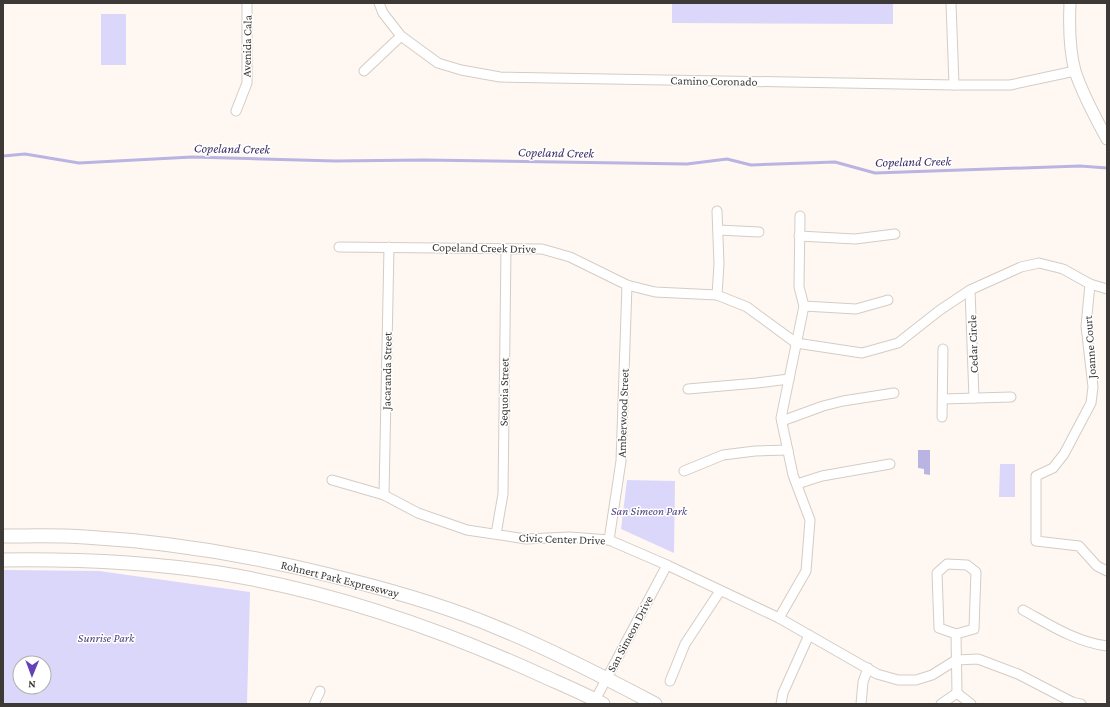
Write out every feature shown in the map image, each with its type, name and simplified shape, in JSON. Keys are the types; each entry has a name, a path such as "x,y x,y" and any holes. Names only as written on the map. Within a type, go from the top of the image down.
{"main road":[{"name":"Rohnert Park Expressway","path":"3,536 83,537 139,542 228,554 316,571 380,588 456,612 498,628 606,678 655,704"},
{"name":"Rohnert Park Expressway","path":"3,560 43,559 123,562 219,573 284,587 356,605 464,641 510,661 597,703"}],"street":[{"name":"Avenida Cala","path":"236,111 246,83 247,3"},
{"name":"Camino Coronado","path":"379,3 383,13 401,36 438,62 461,70 500,77 954,86 1010,85 1075,71"},
{"path":"951,3 954,86"},
{"path":"1070,3 1069,34 1075,71 1092,112 1107,139"},
{"path":"364,71 401,36"},
{"path":"717,211 719,264 717,295"},
{"path":"780,618 806,571 810,520 793,475 781,418 804,306 799,287 800,216"},
{"path":"718,230 758,232"},
{"path":"799,236 855,239 895,234"},
{"name":"Copeland Creek Drive","path":"339,246 542,249 570,257 627,284 655,292 717,295 747,307 796,343 862,353 898,343 940,310 970,290 1021,267 1039,263 1063,269 1090,284 1107,289"},
{"name":"Jacaranda Street","path":"384,495 389,247"},
{"name":"Sequoia Street","path":"496,534 503,494 506,249"},
{"name":"Amberwood Street","path":"610,540 621,461 627,284"},
{"name":"Joanne Court","path":"1090,284 1086,326 1093,386 1091,404 1064,454 1053,468 1036,476 1036,541 1079,546 1097,566 1107,571"},
{"name":"Cedar Circle","path":"970,290 974,398"},
{"path":"804,306 856,308 888,300"},
{"path":"942,417 943,349"},
{"path":"688,389 789,379"},
{"path":"782,421 823,406 843,401 894,393"},
{"path":"943,399 1011,397"},
{"path":"684,471 723,455 755,451 788,450"},
{"path":"797,484 822,476 890,464"},
{"name":"Civic Center Drive","path":"332,480 384,495 425,515 467,530 526,539 570,537 610,540 780,618 877,674 898,680 916,680 932,674 956,660 978,659 1018,674 1075,703"},
{"path":"947,564 967,565 976,572 974,629 956,634 939,628 938,573 947,564"},
{"name":"San Simeon Drive","path":"597,703 606,678 667,565"},
{"path":"670,681 685,644 720,591"},
{"path":"1023,610 1060,632 1097,645 1107,646"},
{"path":"956,634 957,693"},
{"path":"781,704 783,693 809,635"},
{"path":"861,704 863,682 868,668"},
{"path":"314,704 320,691"},
{"path":"941,704 957,693"},
{"path":"957,693 971,704"}],"green space":[{"path":"672,3 893,3 893,24 672,23"},
{"path":"101,14 126,14 126,65 101,65"},
{"path":"1000,464 1015,464 1015,497 999,497"},
{"name":"San Simeon Park","path":"627,480 675,481 674,553 621,529"},
{"name":"Sunrise Park","path":"3,570 99,571 250,592 247,704 3,704"}],"shaded area":[{"path":"918,450 930,450 930,475 924,474 924,469 918,468"}],"waterway":[{"name":"Copeland Creek","path":"3,156 25,154 79,163 192,157 335,161 424,160 687,164 727,159 751,165 835,162 875,173 1080,166 1107,168"}]}
